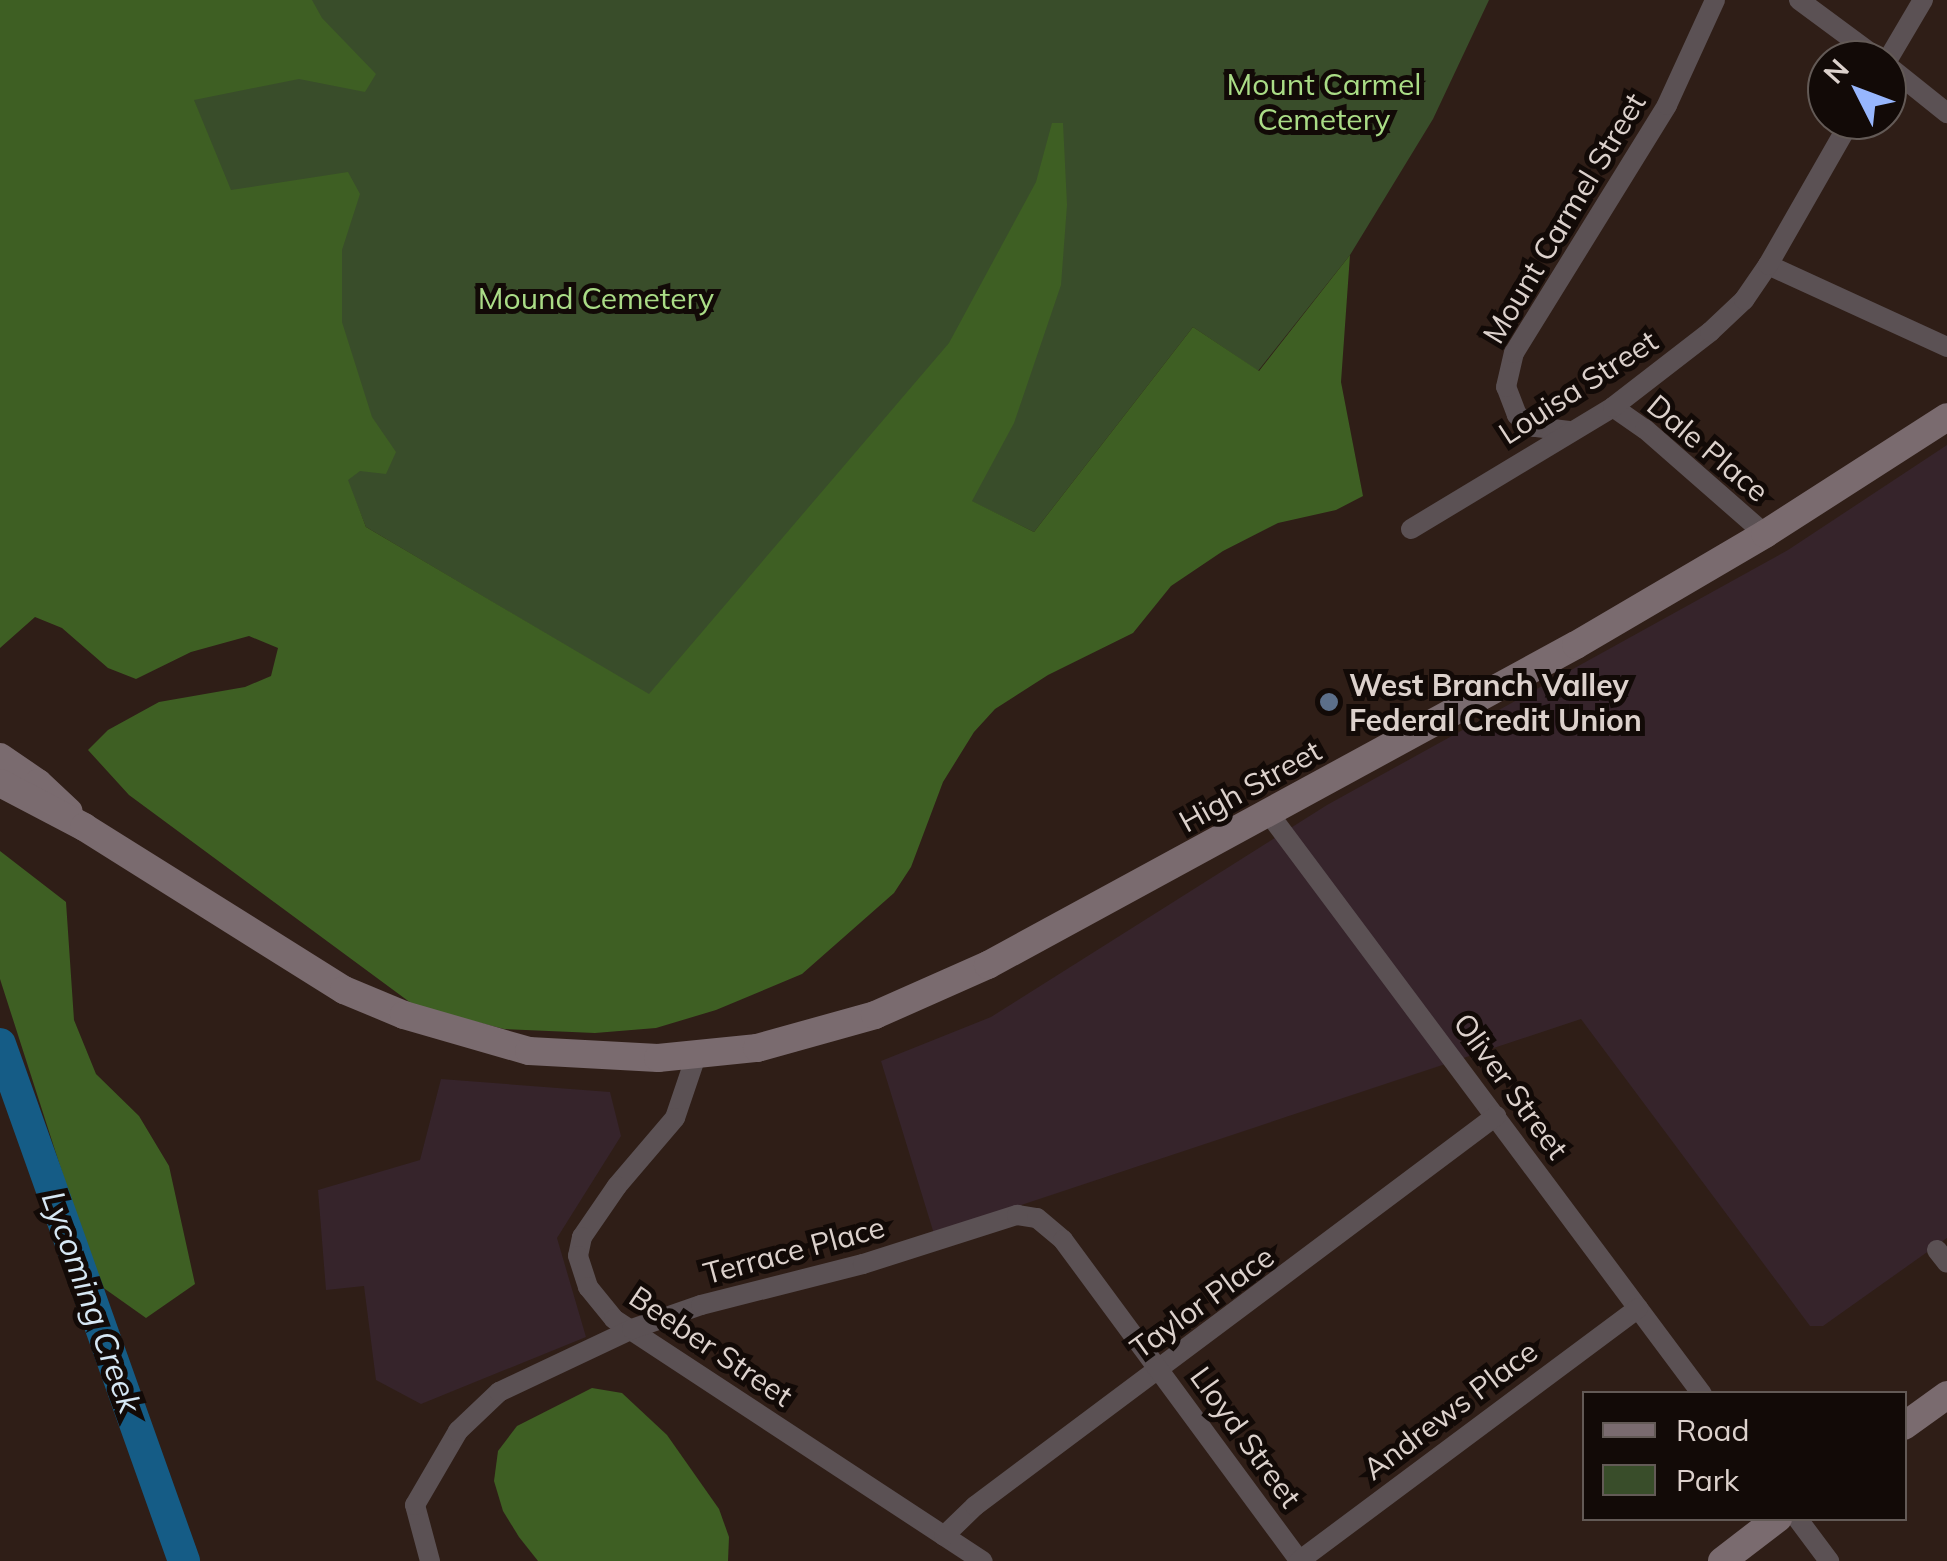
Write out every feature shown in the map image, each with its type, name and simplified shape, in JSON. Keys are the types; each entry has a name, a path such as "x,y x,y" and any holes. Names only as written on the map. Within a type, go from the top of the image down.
{"main road":[{"name":"High Street","path":"84,828 344,990 464,1035 529,1051 592,1057 696,1056 791,1041 936,990 1270,815 1764,534 1947,418"},
{"path":"5,769 26,800 84,828"},
{"path":"5,769 84,828"},
{"path":"1907,1424 1947,1395"},
{"path":"1722,1561 1774,1521"}],"street":[{"name":"Mount Carmel Street","path":"1571,430 1534,427 1517,414 1506,387 1514,353 1666,105 1715,0"},
{"path":"1799,0 1854,40"},
{"path":"1898,40 1923,0"},
{"path":"1907,80 1947,113"},
{"name":"Louisa Street","path":"1411,528 1613,408 1710,332 1744,300 1768,266 1839,140"},
{"path":"1768,266 1947,347"},
{"name":"Dale Place","path":"1613,408 1646,429 1764,534"},
{"name":"Oliver Street","path":"1270,815 1700,1391"},
{"name":"Beeber Street","path":"696,1056 675,1118 617,1186 582,1238 578,1256 588,1287 614,1319 982,1561"},
{"name":"Taylor Place","path":"944,1536 976,1506 1496,1116"},
{"name":"Terrace Place","path":"430,1561 415,1505 440,1455 480,1406 520,1379 632,1329 701,1305 863,1264 1010,1216 1027,1215"},
{"name":"Lloyd Street","path":"1027,1215 1050,1226 1063,1240 1300,1561"},
{"name":"Andrews Place","path":"1300,1561 1638,1308"},
{"path":"1799,1521 1829,1561"}],"shaded area":[{"path":"1947,445 1947,1238 1823,1326 1810,1326 1581,1019 934,1234 881,1061 991,1017 1327,805 1788,550"},
{"path":"441,1079 610,1092 621,1136 557,1238 586,1337 421,1404 376,1380 364,1286 326,1290 318,1190 420,1160"}],"green space":[{"path":"0,0 312,0 322,18 376,74 365,92 299,79 194,100 231,190 348,172 360,194 342,250 342,322 372,417 396,452 386,474 360,471 348,480 366,527 649,694 949,343 1036,182 1052,123 1063,123 1067,205 1061,285 1014,423 972,501 1034,532 1193,327 1259,371 1350,255 1341,382 1363,496 1336,510 1278,523 1223,551 1171,586 1133,633 1048,675 995,709 974,732 943,782 911,867 894,893 802,974 716,1010 656,1028 595,1033 504,1029 415,1006 129,795 88,750 108,730 159,702 245,687 271,676 278,648 249,636 191,652 136,679 108,668 62,628 35,617 0,648"},
{"name":"Mound Cemetery","path":"153,0 1489,0 1433,119 1350,255 1258,371 1193,327 1034,532 863,448 649,695 366,527"},
{"path":"0,851 66,902 74,1020 96,1074 139,1116 169,1166 195,1284 146,1318 98,1284 0,979"},
{"path":"592,1388 622,1393 667,1435 719,1509 729,1537 728,1561 538,1561 519,1537 503,1511 494,1481 498,1451 517,1426"}],"waterway":[{"name":"Lycoming Creek","path":"0,1044 184,1561"}],"place":[{"name":"West Branch Valley Federal Credit Union","path":"1329,702"}],"park label":[{"name":"Mount Carmel Cemetery","path":"1324,101"}]}
